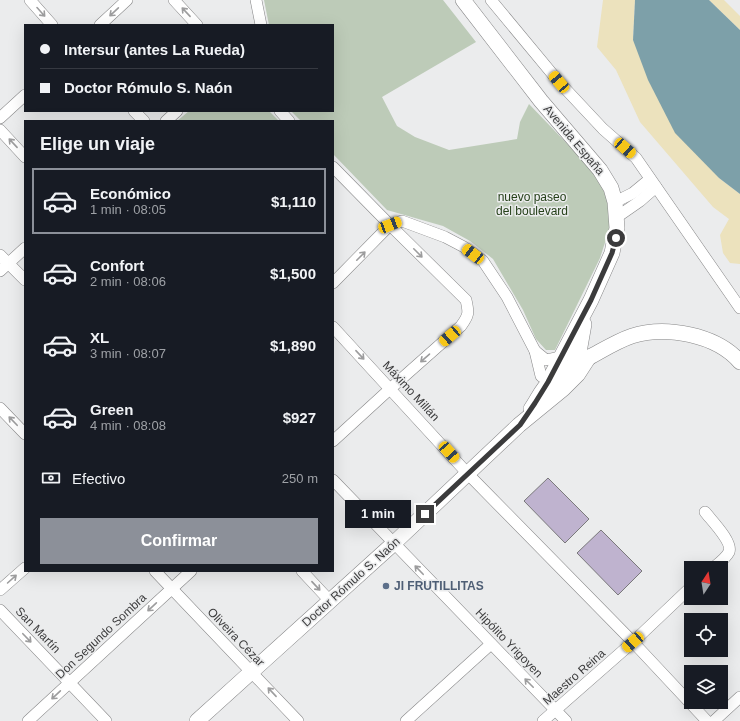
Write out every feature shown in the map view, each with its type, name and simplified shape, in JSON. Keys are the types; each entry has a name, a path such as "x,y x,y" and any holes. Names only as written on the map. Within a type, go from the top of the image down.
{"main road":[{"name":"Avenida España","path":"464,0 541,101 600,170 611,188 616,210 616,238 612,253 591,300 548,382"},
{"name":"Avenida España","path":"583,359 581,335 591,300"},
{"path":"583,359 633,336 653,332 669,332 686,334 708,340 726,350 740,362"},
{"name":"Doctor Rómulo S. Naón","path":"520,425 548,382 583,359"},
{"name":"Doctor Rómulo S. Naón","path":"197,721 393,544 520,425 563,389 583,359"}],"street":[{"path":"30,0 51,24"},
{"path":"101,24 127,0"},
{"path":"174,0 196,24"},
{"path":"256,0 261,24"},
{"path":"491,0 559,82 603,129 636,158 740,308"},
{"path":"0,118 24,95"},
{"path":"135,112 143,120"},
{"path":"167,120 176,112"},
{"path":"281,112 288,120"},
{"path":"0,130 24,156"},
{"path":"334,168 466,300 469,311 467,318 461,326 334,439"},
{"path":"616,210 640,201 653,183"},
{"path":"334,282 390,225 402,221 445,237 464,247 482,261 507,297 535,351 540,376 548,382 563,389"},
{"path":"0,272 24,249"},
{"path":"0,255 24,279"},
{"name":"Máximo Millán","path":"334,328 468,474 633,642 707,721"},
{"path":"535,351 546,360 552,360 562,356 583,359"},
{"path":"0,408 24,433"},
{"name":"Hipólito Yrigoyen","path":"334,481 393,544 566,721"},
{"path":"705,512 727,540 729,547 728,553 720,561"},
{"path":"0,590 24,569"},
{"name":"Oliveira Cézar","path":"156,572 298,721"},
{"name":"Don Segundo Sombra","path":"28,721 190,572"},
{"path":"303,572 330,601"},
{"name":"Maestro Reina","path":"543,721 633,642 684,594"},
{"name":"San Martín","path":"0,610 106,721"},
{"path":"406,721 491,644"},
{"path":"714,721 740,697"}],"green space":[{"name":"nuevo paseo del boulevard","path":"264,0 443,0 476,42 382,97 397,126 415,137 449,150 517,139 520,122 529,104 600,178 613,218 600,258 555,350 546,350 536,339 523,310 493,259 470,241 443,226 387,210 334,155 334,120 300,120 292,112 334,112 334,24 269,24"},
{"path":"188,112 270,112 278,120 178,120"}],"sand":[{"path":"603,0 635,0 633,40 719,178 740,194 740,264 730,263 723,253 720,235 729,219 713,207 640,122 616,70 597,47"},
{"path":"709,0 724,0 740,16 740,30"}],"water":[{"path":"635,0 709,0 740,30 740,194 719,178 675,133 648,80 633,40"}],"building":[{"path":"548,478 589,519 565,543 524,501"},
{"path":"601,530 642,571 618,595 577,553"}],"place":[{"name":"JI FRUTILLITAS","path":"386,586"}],"route":[{"path":"425,514 520,425 548,382 591,300 612,253 616,238"}]}
